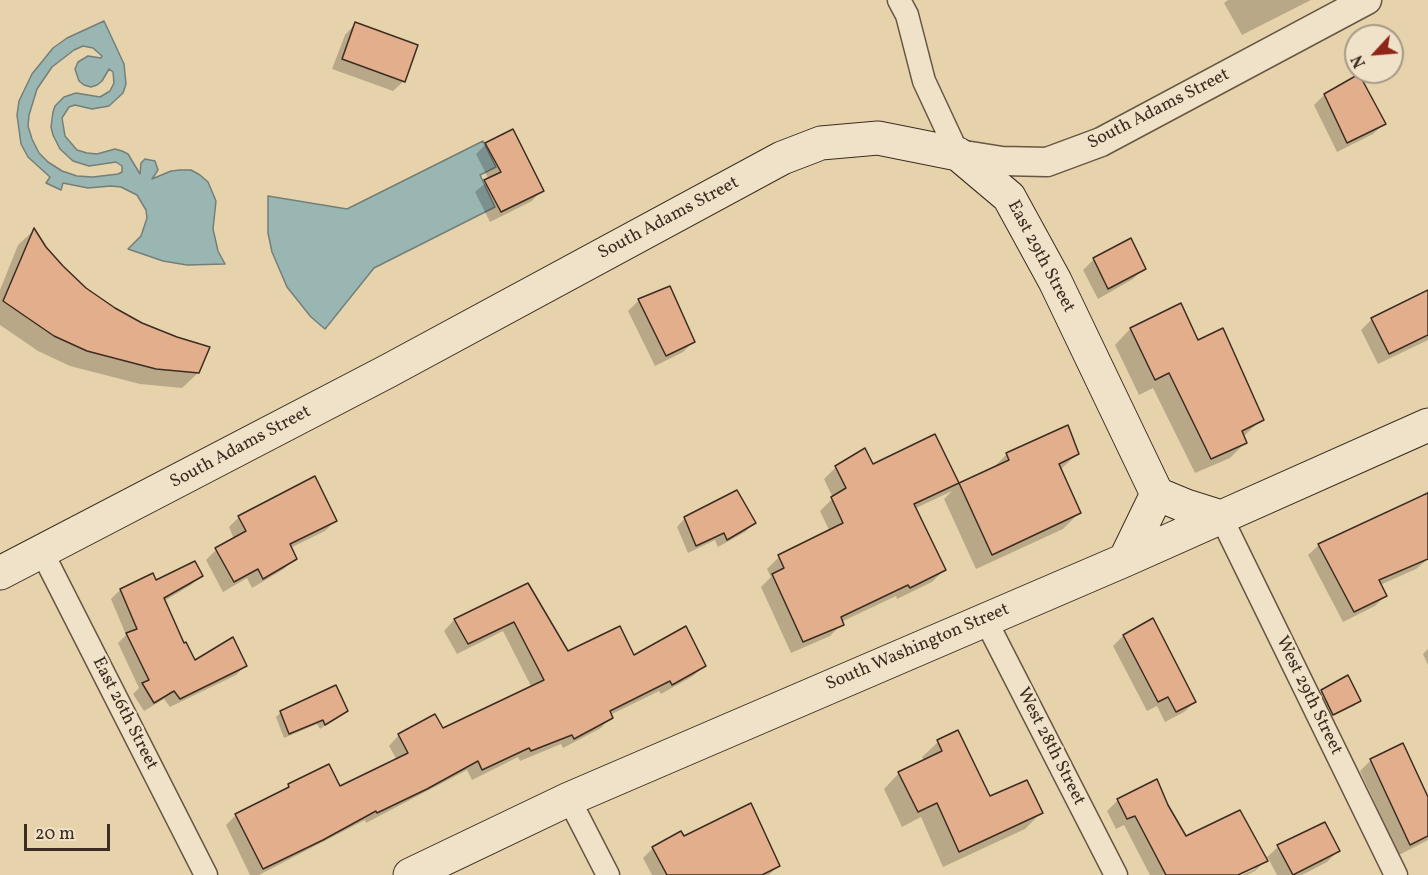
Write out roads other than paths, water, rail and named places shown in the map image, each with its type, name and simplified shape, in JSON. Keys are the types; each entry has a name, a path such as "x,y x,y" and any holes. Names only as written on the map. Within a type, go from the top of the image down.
{"main road":[{"name":"South Adams Street","path":"0,573 388,371 782,158 821,143 878,138 958,154"},
{"name":"East 29th Street","path":"958,154 1009,197 1030,232 1157,495"},
{"name":"South Washington Street","path":"410,875 569,799 1125,560 1428,425"},
{"path":"1125,560 1157,495 1221,517"}],"street":[{"name":"East 29th Street","path":"899,0 907,15 924,81 958,154"},
{"name":"South Adams Street","path":"958,154 1002,161 1047,162 1101,142 1367,0"},
{"name":"West 29th Street","path":"1221,517 1396,875"},
{"name":"East 26th Street","path":"42,552 206,875"},
{"name":"West 28th Street","path":"985,619 1116,875"},
{"path":"569,799 608,875"}],"water":[{"path":"104,21 124,64 126,84 123,93 109,106 92,109 75,105 69,107 62,118 65,136 77,150 87,153 97,154 115,149 128,154 140,174 141,163 145,159 155,161 158,170 152,179 171,171 180,170 191,170 200,175 208,182 216,201 213,229 218,251 225,264 187,265 163,261 128,249 141,236 147,218 146,210 137,195 121,187 88,188 63,183 61,190 46,183 50,177 28,157 21,144 17,115 19,101 32,74 53,48 67,38","holes":["83,46 93,48 102,56 101,58 88,56 78,62 75,69 79,81 91,87 97,85 109,69 113,72 114,83 110,91 100,97 76,93 64,97 55,106 51,127 60,149 73,161 89,166 116,162 122,166 122,172 118,174 93,177 77,176 62,171 48,162 39,153 28,126 37,89 52,67 74,50"]},
{"path":"483,141 496,167 480,175 495,207 374,268 325,329 311,317 287,287 272,252 268,233 268,196 347,209"}]}
